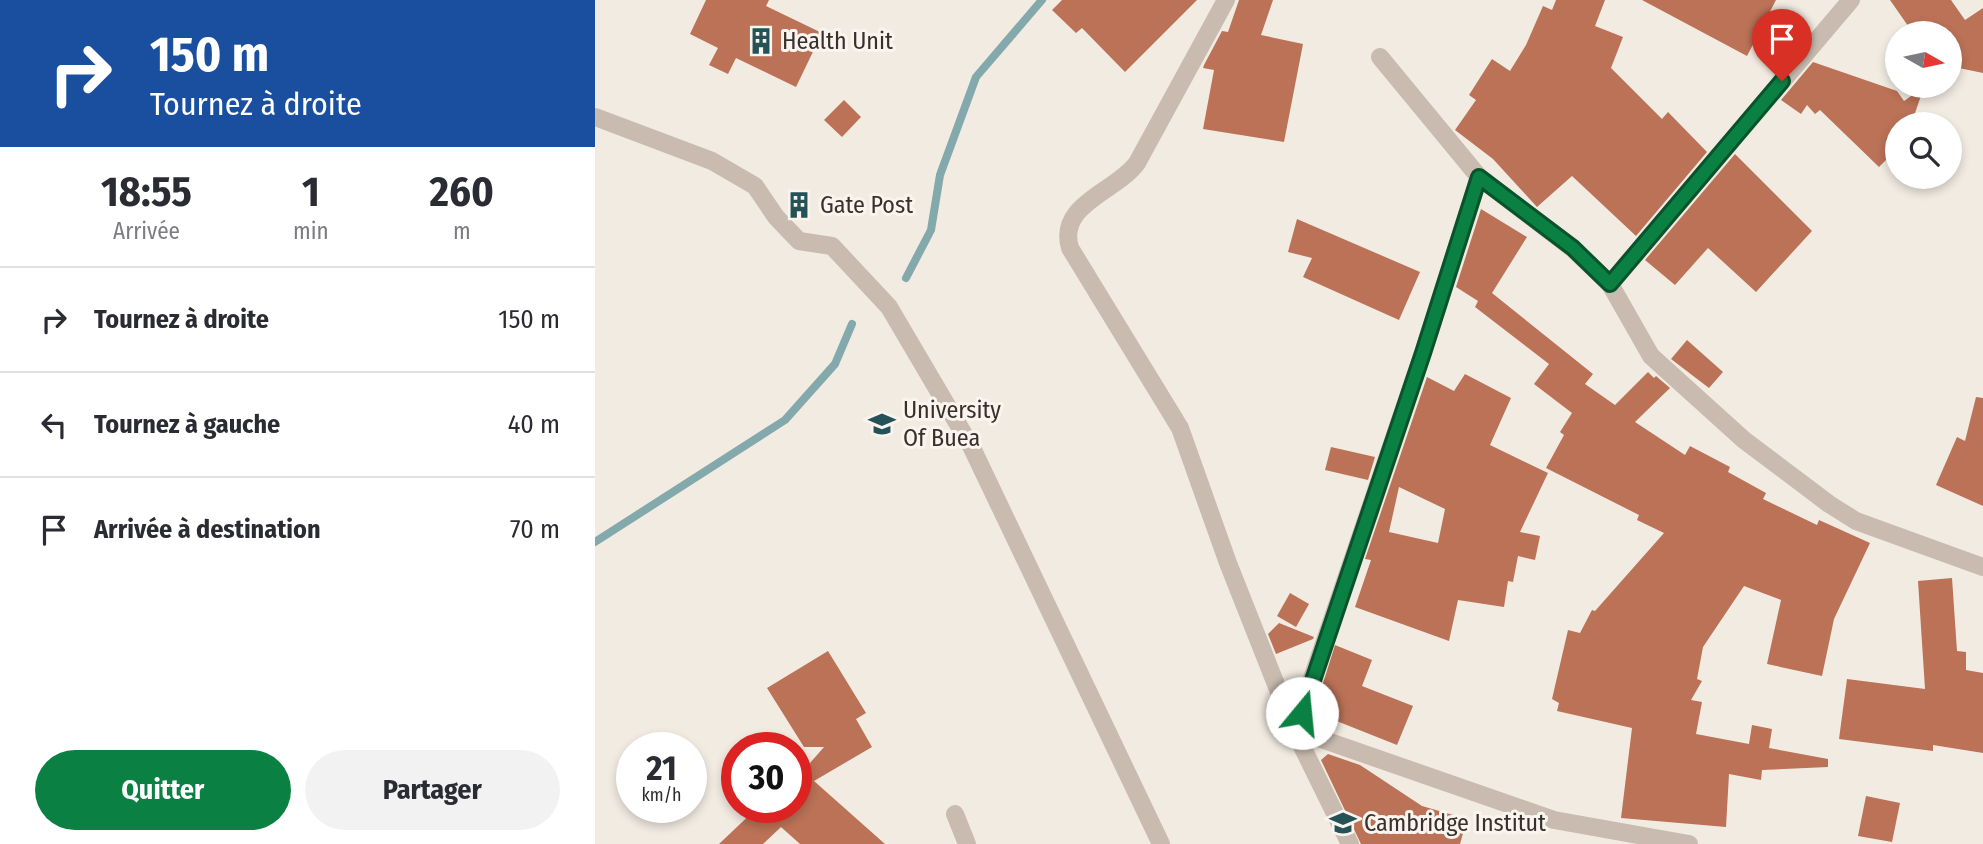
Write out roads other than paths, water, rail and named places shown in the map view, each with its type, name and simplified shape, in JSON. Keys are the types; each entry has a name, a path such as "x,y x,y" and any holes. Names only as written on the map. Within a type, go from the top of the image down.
{"street":[{"path":"1226,0 1137,163 1125,177 1076,210 1067,231 1067,240 1180,428 1227,563 1294,730 1350,844"},
{"path":"1610,284 1851,0"},
{"path":"1380,57 1479,177 1573,248 1610,284 1651,356 1744,440 1856,521 1983,567"},
{"path":"595,117 712,161 755,186 775,217 799,241 832,246 889,307 972,448 1161,844"},
{"path":"1314,737 1302,708 1423,353 1479,177"},
{"path":"1294,730 1554,820 1689,844"},
{"path":"954,814 967,844"}],"waterway":[{"path":"906,278 931,230 940,175 976,77 1042,0"},
{"path":"595,542 785,420 835,364 852,324"}],"place":[{"name":"Health Unit","path":"761,41"},
{"name":"Gate Post","path":"799,205"},
{"name":"University Of Buea","path":"882,424"},
{"name":"Cambridge Institut","path":"1343,823"}]}
